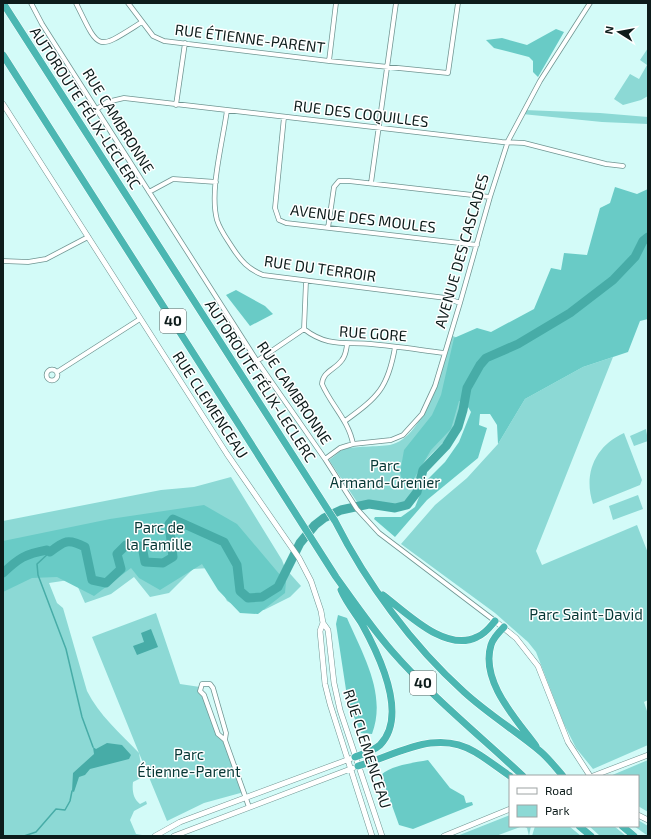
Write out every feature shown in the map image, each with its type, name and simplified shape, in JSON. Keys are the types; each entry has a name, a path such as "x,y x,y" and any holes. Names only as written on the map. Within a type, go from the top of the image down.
{"highway":[{"name":"AUTOROUTE FÉLIX-LECLERC","path":"3,3 335,521 376,589 427,654 463,691 489,713 541,752 563,775"},
{"name":"40","path":"3,55 304,524 336,577 369,623 391,650 446,705 523,775"},
{"path":"336,577 342,593 362,625 380,659 386,676 392,712 388,731 380,745 355,757"},
{"path":"376,589 428,630 453,640 476,638 495,621"},
{"path":"504,627 495,636 491,645 489,657 493,680 503,702 541,752"},
{"path":"358,766 423,743 439,741 456,744 474,751 509,775"},
{"path":"580,827 591,836"},
{"path":"623,827 634,836"}],"street":[{"name":"RUE CAMBRONNE","path":"31,3 42,24 257,361 325,459 356,509 379,533 504,627 516,638 538,666 568,742 591,775"},
{"path":"76,3 94,38 98,42 106,43 112,41 142,22"},
{"name":"RUE ÉTIENNE-PARENT","path":"128,3 153,36 157,39 387,68 448,73 458,3"},
{"path":"329,61 336,3"},
{"path":"371,184 396,3"},
{"name":"AVENUE DES CASCADES","path":"325,459 340,448 353,444 391,440 403,435 413,426 422,414 460,303 490,197 508,141 540,81 590,3"},
{"path":"176,105 184,43"},
{"name":"RUE DES COQUILLES","path":"96,109 107,102 119,99 227,110 378,128 524,143 606,164 623,166"},
{"name":"RUE CLEMENCEAU","path":"3,104 227,454 299,558 318,600 323,623 328,630 336,692 355,757 382,836"},
{"name":"RUE DU TERROIR","path":"227,110 215,198 218,222 241,262 254,272 263,275 446,298 460,303"},
{"name":"AVENUE DES MOULES","path":"284,117 275,208 276,215 279,220 286,223 477,245"},
{"path":"149,192 173,179 216,182"},
{"path":"328,228 334,187 336,184 344,180 490,197"},
{"path":"3,262 28,262 46,259 88,237"},
{"path":"257,361 304,329 306,281"},
{"path":"57,372 140,319"},
{"name":"RUE GORE","path":"304,329 321,340 347,345 370,344 444,353"},
{"path":"347,345 342,361 325,374 322,384 345,421 353,444"},
{"path":"345,421 369,403 379,393 391,367 395,347"},
{"name":"RUE CLEMENCEAU","path":"323,623 320,632 325,684 350,769 372,836"},
{"path":"225,740 218,734 204,695 200,691 202,684 210,684 212,688 226,733 225,740 249,806"},
{"path":"595,775 648,755"},
{"path":"154,836 180,822 355,757"},
{"path":"174,836 249,806 358,766"},
{"path":"444,836 509,809"},
{"path":"639,816 648,820"}],"green space":[{"path":"556,29 564,32 538,77 533,72 533,61 529,57 494,48 486,40 502,38 527,45"},
{"path":"648,48 648,96 641,100 623,105 614,99 630,74 639,79 647,65 640,60"},
{"path":"524,110 600,113 648,117 648,124 602,122 522,114"},
{"path":"615,187 637,194 648,189 648,319 640,321 628,352 583,367 525,399 498,444 497,425 490,414 480,414 479,425 487,428 478,458 427,500 395,537 374,519 375,517 401,517 415,507 425,482 445,462 459,442 471,412 465,402 459,401 451,429 431,450 412,482 408,484 403,483 400,473 404,450 432,415 441,395 454,338 477,328 491,332 534,309 551,268 561,270 564,253 587,255 600,208 610,203"},
{"path":"236,290 265,306 273,314 250,326 226,295"},
{"name":"Parc Armand-Grenier","path":"450,335 471,343 464,400 458,422 454,430 423,464 418,473 413,493 403,504 386,506 357,502 329,460 344,449 390,445 403,439 414,429 423,415 430,399"},
{"name":"Parc Saint-David","path":"613,357 536,551 542,565 637,525 648,553 648,700 644,702 648,714 648,745 593,769 576,748 564,724 536,652 528,642 495,613 401,544 435,505 467,478 498,444 525,399 583,367"},
{"path":"646,429 648,441 634,446 630,436"},
{"path":"624,433 642,480 640,485 593,504 590,493 590,482 594,462 606,445"},
{"path":"231,477 282,560 285,568 301,586 290,597 264,610 240,608 227,601 210,568 193,569 169,593 150,597 134,577 111,594 85,603 77,585 69,580 49,583 57,603 63,608 87,691 104,716 139,753 142,771 141,778 133,782 133,791 134,797 140,804 146,801 147,804 134,811 130,820 136,834 148,836 3,836 3,521 161,490 194,487"},
{"path":"638,495 643,509 613,520 609,506"},
{"name":"Parc de la Famille","path":"204,505 237,524 286,582 285,593 258,614 240,613 218,590 202,564 160,590 139,578 131,568 94,596 57,577 32,578 3,592 3,541 110,519"},
{"name":"Parc Étienne-Parent","path":"156,613 180,684 200,687 218,734 225,740 244,792 204,803 167,821 92,637"},
{"path":"338,615 347,618 366,660 375,689 377,704 376,719 372,734 361,733 348,703 336,624"},
{"path":"428,760 450,788 464,796 466,803 472,802 473,805 413,829 399,825 381,775 391,769 409,763"},
{"path":"648,760 648,812 639,807 639,775 612,775"},
{"path":"509,815 509,827 520,827 496,836 457,836"},
{"path":"639,821 648,826 648,836 635,827 639,827"},
{"path":"525,827 531,827 529,836 527,828"},
{"path":"535,827 570,827 581,836 532,836"},
{"path":"590,827 615,827 626,836 600,836"}],"shaded area":[{"path":"151,629 158,647 137,655 133,646 144,642 141,633"},
{"path":"107,743 122,745 131,755 129,759 90,769 85,775 79,777 74,792 72,791 73,773 94,754 93,747 96,749"}],"waterway":[{"path":"3,573 18,560 28,555 47,550 50,552 63,543 74,542 85,547 92,580 106,583 121,569 117,554 126,545 142,546 145,562 163,563 173,557 169,524 173,519 224,542 237,565 240,591 248,598 262,597 278,587 300,543 315,525 324,518 341,510 369,504 395,508 407,505 417,492 423,470 446,446 458,427 467,388 480,365 486,358 518,344 570,313 613,280 635,257 643,241 648,237"},
{"path":"50,552 37,564 38,575 66,649 82,717 93,747"},
{"path":"24,836 36,832 56,809 65,810 70,801 72,791"}]}
